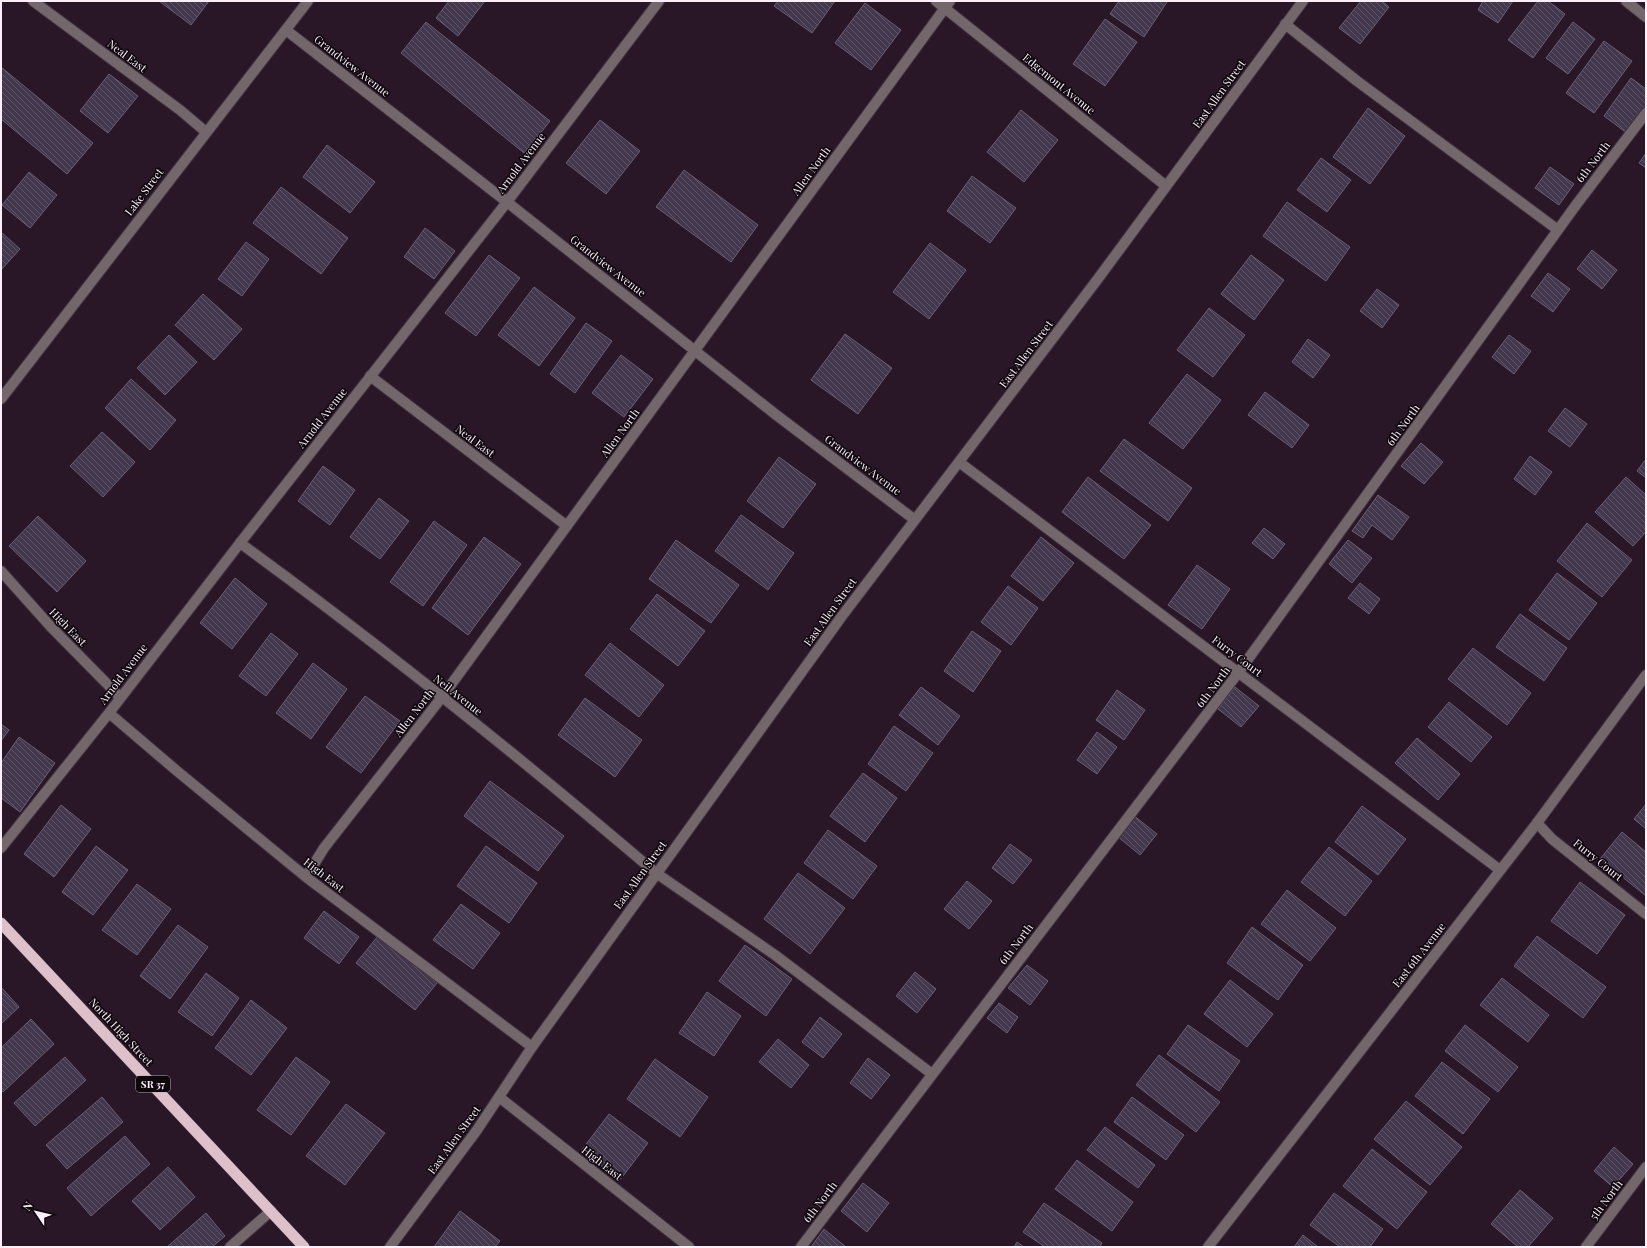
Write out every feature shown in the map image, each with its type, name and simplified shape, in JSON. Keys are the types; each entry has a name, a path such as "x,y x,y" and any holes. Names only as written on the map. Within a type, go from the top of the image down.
{"highway":[{"name":"North High Street","path":"1,923 304,1247"}],"street":[{"name":"Neal East","path":"33,1 180,110 206,132"},
{"name":"Lake Street","path":"1,399 308,1"},
{"name":"Arnold Avenue","path":"1,848 109,713 240,542 507,202 659,1"},
{"name":"Edgemont Avenue","path":"936,1 947,4 1166,186"},
{"name":"East Allen Street","path":"390,1247 477,1130 532,1047 842,616 1097,280 1302,1"},
{"path":"1626,1 1646,17"},
{"name":"Allen North","path":"306,877 324,848 442,697 947,4"},
{"path":"1285,24 1356,81 1558,230"},
{"name":"Grandview Avenue","path":"286,30 507,202 775,414 915,520"},
{"name":"6th North","path":"801,1247 1238,673 1558,230 1646,113"},
{"name":"Neal East","path":"370,376 567,526"},
{"name":"Furry Court","path":"959,462 1500,870"},
{"name":"Neil Avenue","path":"240,542 325,605 442,697 557,789 656,874 775,955 932,1074"},
{"name":"High East","path":"1,571 51,627 120,697"},
{"name":"East 6th Avenue","path":"1208,1247 1537,823 1646,675"},
{"name":"High East","path":"109,713 306,877 532,1047"},
{"name":"Furry Court","path":"1537,823 1552,839 1646,914"},
{"name":"High East","path":"499,1097 689,1247"},
{"name":"5th North","path":"1586,1247 1646,1167"},
{"path":"230,1247 271,1210"}],"building":[{"path":"159,1 209,1 191,25"},
{"path":"449,1 485,1 458,36 436,18"},
{"path":"778,1 835,1 812,33 774,6"},
{"path":"1119,1 1167,2 1144,37 1110,14"},
{"path":"1361,1 1382,1 1389,7 1360,44 1339,28"},
{"path":"1483,1 1513,1 1498,23 1478,10"},
{"path":"1538,1 1548,1 1565,14 1533,58 1508,40"},
{"path":"865,3 901,30 871,70 835,43"},
{"path":"1105,19 1137,42 1105,86 1073,64"},
{"path":"426,22 550,121 524,153 401,53"},
{"path":"1573,22 1595,39 1568,74 1546,58"},
{"path":"1604,41 1632,61 1594,113 1566,93"},
{"path":"1,67 93,143 67,174 1,119"},
{"path":"109,74 138,96 108,133 80,111"},
{"path":"1631,78 1646,89 1646,109 1628,134 1604,116"},
{"path":"1368,108 1405,136 1370,184 1333,157"},
{"path":"1021,110 1058,140 1024,182 987,152"},
{"path":"600,120 640,151 606,194 566,163"},
{"path":"327,145 375,182 350,213 303,177"},
{"path":"1646,153 1646,168 1639,163"},
{"path":"1321,158 1351,180 1327,212 1297,190"},
{"path":"1550,167 1574,184 1559,205 1535,188"},
{"path":"684,170 758,225 731,262 656,207"},
{"path":"29,172 57,195 30,228 2,205"},
{"path":"972,176 1016,208 990,243 947,211"},
{"path":"281,187 348,238 321,274 253,223"},
{"path":"1287,202 1350,247 1326,281 1263,236"},
{"path":"425,228 455,251 434,279 404,257"},
{"path":"1,232 20,249 1,270"},
{"path":"246,242 269,259 242,296 218,279"},
{"path":"930,243 966,270 929,319 893,292"},
{"path":"1592,250 1617,270 1602,289 1577,269"},
{"path":"489,255 520,278 476,336 445,313"},
{"path":"1251,255 1284,280 1254,320 1221,294"},
{"path":"1548,273 1570,289 1553,312 1531,296"},
{"path":"534,287 575,318 539,366 498,335"},
{"path":"1377,289 1399,305 1382,328 1360,311"},
{"path":"203,294 242,329 214,360 175,325"},
{"path":"1209,308 1245,335 1213,377 1177,350"},
{"path":"586,323 612,341 575,393 550,374"},
{"path":"845,334 892,368 858,414 811,380"},
{"path":"169,335 197,362 165,395 137,368"},
{"path":"1509,335 1531,351 1514,374 1492,357"},
{"path":"1308,339 1330,355 1313,378 1292,362"},
{"path":"621,355 653,379 624,417 592,393"},
{"path":"1187,374 1221,400 1183,449 1149,423"},
{"path":"131,379 176,420 150,450 105,408"},
{"path":"1265,392 1309,425 1292,448 1248,415"},
{"path":"1565,408 1587,424 1570,447 1548,431"},
{"path":"102,432 135,462 103,497 70,466"},
{"path":"1124,439 1192,488 1168,521 1100,471"},
{"path":"1421,443 1443,462 1424,484 1401,466"},
{"path":"1530,456 1552,472 1535,495 1514,479"},
{"path":"779,457 816,484 783,528 747,501"},
{"path":"1646,459 1646,478 1637,471"},
{"path":"323,466 355,490 330,525 298,501"},
{"path":"1088,477 1151,525 1124,559 1062,512"},
{"path":"1626,477 1646,495 1646,532 1633,546 1595,512"},
{"path":"1378,495 1409,517 1392,540 1372,525 1363,538 1352,531"},
{"path":"379,498 409,521 380,559 350,537"},
{"path":"741,515 794,553 768,590 715,551"},
{"path":"38,516 86,561 57,592 9,546"},
{"path":"434,521 467,545 423,606 390,582"},
{"path":"1587,523 1632,560 1602,597 1557,561"},
{"path":"1264,528 1285,544 1273,559 1252,543"},
{"path":"484,537 521,564 468,635 432,608"},
{"path":"1041,537 1074,563 1043,601 1011,576"},
{"path":"676,540 739,585 711,623 649,579"},
{"path":"1348,540 1372,558 1352,583 1329,564"},
{"path":"1197,565 1230,589 1202,629 1168,605"},
{"path":"1557,573 1597,603 1569,640 1529,610"},
{"path":"235,578 267,604 232,649 200,623"},
{"path":"1360,583 1380,599 1369,614 1348,598"},
{"path":"1008,586 1038,608 1011,645 981,622"},
{"path":"657,594 705,631 678,666 630,629"},
{"path":"1520,614 1567,648 1544,681 1496,647"},
{"path":"972,631 1001,651 973,692 944,671"},
{"path":"271,633 298,654 266,696 239,676"},
{"path":"610,643 664,685 639,717 585,675"},
{"path":"1473,648 1531,693 1507,725 1448,679"},
{"path":"313,663 347,689 311,739 276,713"},
{"path":"921,687 960,716 938,745 899,715"},
{"path":"1235,687 1259,706 1241,727 1218,709"},
{"path":"1117,690 1145,710 1124,740 1096,720"},
{"path":"365,696 400,721 361,773 326,747"},
{"path":"585,698 642,740 615,777 558,735"},
{"path":"1449,702 1492,737 1471,762 1428,727"},
{"path":"1,724 9,730 1,741"},
{"path":"894,726 933,753 906,791 868,764"},
{"path":"1097,732 1117,747 1097,774 1077,760"},
{"path":"19,737 55,763 20,812 1,798 1,763"},
{"path":"1417,738 1460,774 1438,800 1395,763"},
{"path":"863,773 897,798 865,842 830,816"},
{"path":"490,781 564,836 538,871 464,816"},
{"path":"1646,804 1646,829 1634,819"},
{"path":"61,805 91,829 54,877 24,854"},
{"path":"1362,806 1406,839 1378,875 1335,842"},
{"path":"1133,815 1157,834 1140,855 1117,836"},
{"path":"828,830 877,866 853,899 804,863"},
{"path":"1622,832 1646,852 1646,896 1600,859"},
{"path":"1010,844 1032,860 1013,884 992,868"},
{"path":"96,846 128,870 93,915 62,892"},
{"path":"486,846 537,883 509,923 457,886"},
{"path":"1329,847 1372,881 1345,916 1301,882"},
{"path":"798,873 845,908 810,954 764,919"},
{"path":"967,881 992,901 969,929 944,909"},
{"path":"1580,882 1625,915 1597,954 1551,921"},
{"path":"137,884 171,909 137,955 102,930"},
{"path":"1287,890 1336,928 1310,961 1261,924"},
{"path":"461,904 500,933 473,969 433,940"},
{"path":"324,911 359,937 339,964 304,938"},
{"path":"178,925 208,947 170,999 140,976"},
{"path":"1252,927 1303,965 1278,1000 1227,963"},
{"path":"378,936 437,983 415,1010 356,963"},
{"path":"1537,936 1606,987 1583,1018 1514,966"},
{"path":"745,945 792,979 766,1016 719,981"},
{"path":"1027,965 1048,981 1030,1005 1008,988"},
{"path":"915,972 936,989 917,1013 896,996"},
{"path":"206,973 239,998 212,1036 178,1012"},
{"path":"1502,978 1549,1015 1528,1042 1480,1005"},
{"path":"1230,980 1273,1014 1247,1047 1204,1014"},
{"path":"1,987 19,1007 1,1024"},
{"path":"707,992 741,1016 714,1056 679,1033"},
{"path":"251,1000 287,1028 251,1075 215,1048"},
{"path":"999,1003 1018,1017 1007,1033 987,1018"},
{"path":"820,1017 842,1034 823,1058 802,1042"},
{"path":"31,1019 54,1044 3,1092 1,1090 1,1048"},
{"path":"1188,1025 1240,1061 1219,1091 1167,1054"},
{"path":"1465,1025 1518,1067 1498,1092 1445,1051"},
{"path":"778,1039 809,1065 791,1088 759,1062"},
{"path":"1159,1055 1220,1102 1196,1132 1136,1085"},
{"path":"65,1057 86,1080 35,1126 14,1103"},
{"path":"296,1057 330,1082 291,1135 257,1110"},
{"path":"868,1058 890,1075 871,1099 850,1083"},
{"path":"655,1059 708,1097 680,1137 627,1099"},
{"path":"1442,1062 1490,1099 1463,1134 1415,1096"},
{"path":"102,1097 123,1122 67,1169 46,1145"},
{"path":"1132,1097 1184,1135 1166,1160 1114,1122"},
{"path":"1406,1101 1462,1147 1430,1185 1374,1139"},
{"path":"346,1104 385,1133 345,1185 306,1156"},
{"path":"609,1114 648,1143 620,1180 581,1151"},
{"path":"1105,1127 1155,1165 1138,1188 1087,1150"},
{"path":"125,1136 150,1164 91,1216 67,1188"},
{"path":"1614,1147 1633,1164 1613,1187 1594,1171"},
{"path":"1372,1149 1427,1192 1397,1229 1343,1186"},
{"path":"1077,1160 1133,1202 1112,1231 1055,1189"},
{"path":"168,1167 195,1197 160,1230 132,1201"},
{"path":"863,1183 889,1203 867,1232 841,1211"},
{"path":"1520,1190 1553,1218 1528,1247 1518,1247 1491,1224"},
{"path":"1334,1193 1383,1229 1370,1247 1340,1247 1310,1225"},
{"path":"1044,1203 1102,1243 1100,1247 1045,1247 1023,1232"},
{"path":"460,1211 500,1241 495,1247 434,1247"},
{"path":"206,1213 225,1236 212,1247 167,1247"},
{"path":"824,1229 846,1247 811,1247"},
{"path":"1303,1235 1318,1247 1294,1247"},
{"path":"1017,1242 1024,1247 1014,1247"}]}
